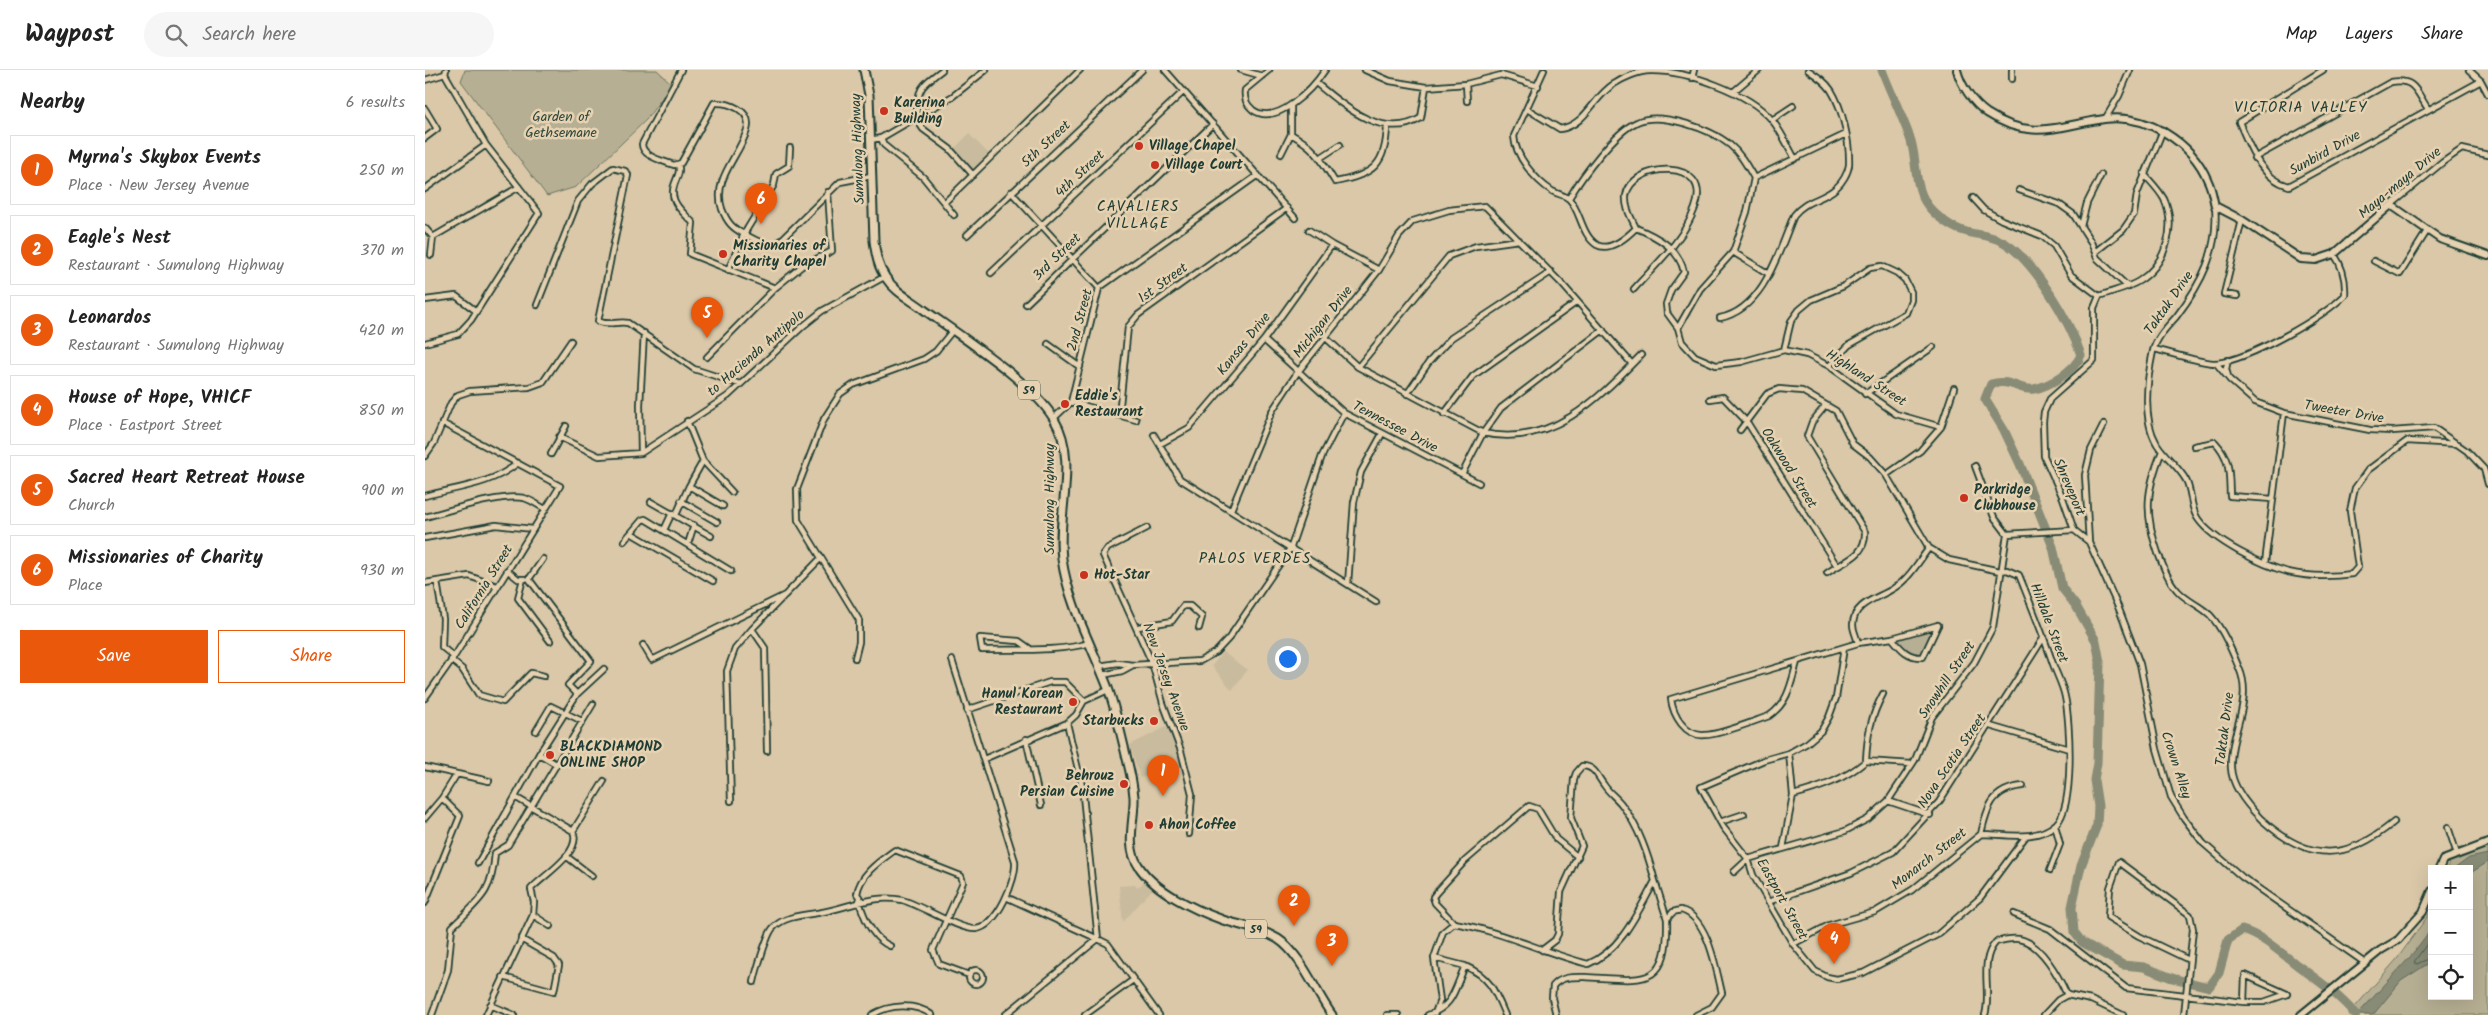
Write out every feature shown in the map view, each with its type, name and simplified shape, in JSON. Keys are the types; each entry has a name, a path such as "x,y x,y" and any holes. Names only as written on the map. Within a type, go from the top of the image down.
{"main road":[{"name":"Sumulong Highway","path":"864,70 868,86 876,258 884,276 896,290 953,330 1033,394 1054,418 1064,444 1062,557 1066,578 1109,690 1133,784 1132,845 1138,865 1161,887 1193,906 1222,920 1265,932 1281,941 1295,956 1332,1015"}],"street":[{"path":"681,70 642,144 645,153 674,165 678,164 684,160 714,103 728,103 739,109 746,120 747,131 721,182 720,201 727,222 744,234 768,245 777,244 840,182 871,176"},
{"path":"942,70 922,84 915,118 923,128 949,149 973,175"},
{"path":"870,140 881,138 953,96 986,70"},
{"path":"944,203 1080,70"},
{"name":"5th Street","path":"967,235 1142,70"},
{"path":"1165,70 1295,218"},
{"path":"1241,70 1262,76"},
{"path":"1269,70 1245,90 1244,98 1248,106 1257,113 1273,114 1291,105 1316,83 1325,70"},
{"path":"1365,70 1390,81 1426,86 1466,84 1501,75 1538,86"},
{"path":"1544,70 1514,136 1514,147 1536,177 1552,191 1569,198 1590,238 1598,245 1608,246 1626,238 1636,228"},
{"path":"1692,78 1694,70"},
{"path":"1733,92 1759,70"},
{"path":"1720,318 1729,316 1749,303 1769,274 1794,215 1800,206 1835,189 1845,176 1849,166 1846,134 1832,91 1823,80 1808,70"},
{"name":"Taktak Drive","path":"1957,70 1960,80 1978,106 2003,123 2028,130 2052,130 2105,119 2129,119 2163,130 2193,156 2208,180 2215,206 2216,234 2209,264 2198,286 2156,342 2149,375 2148,406 2153,433 2162,451 2150,487 2147,513 2150,531 2159,556 2177,591 2209,614 2241,670 2244,698 2233,742 2231,768 2234,784 2253,811 2288,841 2312,851 2352,849 2374,839 2395,822"},
{"path":"2011,70 2012,79"},
{"path":"2105,119 2119,96 2130,70"},
{"name":"Sunbird Drive","path":"2323,70 2239,122 2255,158 2275,182 2289,186 2481,81"},
{"path":"2469,70 2481,81 2488,94"},
{"path":"1527,109 1560,130 1569,128 1577,124 1602,93 1628,77 1648,71 1678,72 1733,92 1755,104 1772,120 1795,159"},
{"path":"425,80 445,72 486,145 539,213 477,311 457,334 425,343"},
{"path":"2255,158 2391,82 2404,80 2411,83 2427,109"},
{"path":"1316,83 1344,107 1367,119 1387,126 1409,126 1421,118 1426,86"},
{"path":"1466,84 1467,101"},
{"name":"4th Street","path":"991,273 1183,92"},
{"path":"1281,154 1291,134 1291,105"},
{"path":"1772,120 1793,106"},
{"path":"425,108 437,129 425,138"},
{"path":"1569,198 1585,173 1625,130 1637,122 1656,117 1700,129 1729,144 1744,160 1754,178 1747,212 1733,252 1700,289 1678,328"},
{"name":"3rd Street","path":"1026,304 1213,124"},
{"path":"1291,134 1309,144 1335,182 1366,173 1383,158 1387,126"},
{"path":"2095,252 2110,243 2134,214 2137,194 2163,130"},
{"path":"1754,178 1846,134"},
{"path":"881,138 884,145 923,177 954,215"},
{"path":"425,189 486,145"},
{"path":"1320,158 1340,145"},
{"path":"729,270 744,234 774,185 777,172 789,166 790,148"},
{"name":"Maya-maya Drive","path":"2334,254 2443,162 2462,149 2488,155"},
{"path":"678,164 681,171 673,192 677,205 693,223 690,254 775,288"},
{"path":"537,305 578,202 592,184 613,168 627,171 628,175 598,320 602,324 619,321 628,323 694,369 740,384"},
{"path":"1634,289 1672,250 1695,207 1698,190 1691,176 1678,171 1663,169 1648,172 1636,181 1626,194 1627,210 1636,228 1657,236 1672,250"},
{"path":"1973,198 1984,210 2002,220 2042,236 2054,246 2071,275 2099,296 2128,287 2141,280 2165,253 2169,238 2164,199 2144,174"},
{"name":"2nd Street","path":"1071,402 1099,288 1258,175"},
{"path":"2081,226 2087,203 2101,175"},
{"path":"433,238 519,187"},
{"path":"2019,190 2059,204 2073,214 2097,258 2128,287"},
{"path":"707,357 775,288 808,262 832,251 833,233 828,192"},
{"path":"1011,192 1099,288"},
{"path":"2391,205 2427,231 2457,246 2488,256"},
{"name":"Michigan Drive","path":"1231,510 1272,411 1297,373 1379,270 1399,236 1413,221 1449,210 1485,206 1519,240"},
{"path":"2154,349 2216,363 2253,353 2333,307 2345,295 2345,282 2341,263 2334,254 2317,260 2301,259 2242,220 2215,206"},
{"name":"1st Street","path":"1119,415 1128,327 1137,315 1287,208"},
{"path":"2237,296 2224,294 2242,220"},
{"path":"425,228 433,238 431,255"},
{"path":"1310,231 1379,270"},
{"path":"2374,261 2400,274 2427,231"},
{"path":"1358,367 1449,256 1476,246 1519,240 1551,272 1632,364"},
{"name":"Kansas Drive","path":"1160,444 1189,428 1264,340 1332,245"},
{"name":"Highland Street","path":"1672,250 1684,272 1671,290 1666,304 1667,313 1678,328 1682,342 1695,356 1717,365 1741,362 1784,350 1807,355 1829,366 1865,394 1896,414 1941,427"},
{"path":"1733,252 1769,274"},
{"path":"1784,350 1791,321 1799,310 1811,300 1844,286 1871,268 1882,266 1897,273 1905,280 1911,292 1911,300 1906,313 1849,346 1829,366"},
{"path":"1407,394 1429,362 1451,338 1551,272"},
{"name":"to Hacienda Antipolo","path":"641,453 687,421 728,396 802,327 823,311 884,276"},
{"path":"425,300 456,296 477,311"},
{"name":"Shreveport","path":"2075,530 2044,456 2044,412 2050,399 2094,360 2094,308 2099,296"},
{"path":"1444,414 1473,376 1577,302"},
{"path":"855,658 859,642 859,620 820,560 799,520 797,489 824,420 840,394 853,385 924,359 936,351 953,330"},
{"path":"1462,474 1483,434 1501,408 1603,330"},
{"path":"559,437 599,456 641,453 640,405 644,333"},
{"path":"1326,338 1358,367 1483,434 1503,438 1530,435 1554,428 1600,397 1641,355"},
{"name":"Tennessee Drive","path":"1264,340 1297,373 1344,413 1479,483"},
{"path":"425,456 434,443 442,423 458,395 469,391 529,387 543,382 571,342"},
{"path":"1048,344 1080,367"},
{"path":"1865,394 1933,347"},
{"path":"2228,360 2226,368 2228,378"},
{"name":"Tweeter Drive","path":"2216,363 2228,378 2255,402 2285,413 2370,430 2392,431 2424,427 2435,428 2458,444 2484,469 2488,484"},
{"path":"1886,475 1920,451 1941,427 1954,388"},
{"name":"Hilldale Street","path":"1740,430 1767,394 1779,389 1803,391 1835,411 1853,444 1870,457 1886,475 1929,548 1949,560 2000,571 2007,570 2019,575 2065,696 2069,749 2066,800 2055,825"},
{"name":"Oakwood Street","path":"1710,399 1723,397 1747,422 1837,566"},
{"path":"1054,418 1071,402 1136,420"},
{"path":"1826,405 1812,422 1807,436 1865,532 1866,541 1862,551 1827,573"},
{"path":"1099,666 1118,663 1133,665 1200,661 1216,652 1229,638 1291,548 1322,456 1344,413"},
{"path":"2265,563 2285,413"},
{"path":"687,421 703,462 732,492"},
{"path":"425,496 482,483 507,472 518,463 442,423"},
{"path":"2089,542 2085,475 2091,450 2104,424"},
{"path":"551,454 566,426"},
{"path":"1348,584 1356,495 1361,472 1382,434"},
{"path":"1154,435 1180,479 1377,602"},
{"path":"2162,451 2186,480 2197,518 2208,531 2232,547 2265,563 2309,576 2352,574 2358,567 2350,511 2355,488 2368,470 2407,441 2458,444"},
{"path":"2194,446 2215,442 2223,450 2228,459 2230,496 2273,499"},
{"path":"664,530 703,462"},
{"name":"California Street","path":"425,698 453,659 560,486 518,463"},
{"path":"1975,466 1994,517 2007,534 2075,530 2089,542"},
{"path":"689,486 723,506"},
{"path":"425,517 465,506 513,497 525,498 545,509"},
{"path":"681,501 717,522"},
{"path":"651,502 711,536"},
{"path":"624,541 642,520 664,530 731,571"},
{"path":"425,538 496,525 533,529"},
{"path":"688,544 693,526"},
{"name":"New Jersey Avenue","path":"1147,528 1108,548 1103,556 1138,627 1181,751 1192,794 1189,834"},
{"path":"631,533 713,581"},
{"name":"Snowhill Street","path":"1734,872 1748,859 1845,830 1868,819 1888,801 1912,764 1932,717 1974,663 1993,628 2007,534"},
{"name":"Crown Alley","path":"2089,542 2119,608 2140,664 2157,749 2171,797 2184,818 2203,843 2242,877 2365,963"},
{"path":"1859,643 1853,624 1857,612 1863,604 1894,588 1908,576 1929,548"},
{"path":"529,579 543,559"},
{"path":"731,801 727,671 735,649 752,628 820,560"},
{"path":"507,570 518,579 529,579"},
{"path":"425,583 469,576 497,586"},
{"path":"523,579 518,598 550,641"},
{"path":"529,579 591,661 568,685 577,694"},
{"path":"437,581 443,619 442,647 462,669 479,695 503,702 531,673 544,676"},
{"path":"643,645 652,660 788,593"},
{"path":"1138,627 1172,621 1183,606 1190,606 1202,617 1199,628"},
{"path":"1797,662 1787,699 1779,710 1769,716 1705,736 1692,732 1681,724 1673,712 1671,699 1859,643 1891,638 1938,625 1923,657 1914,657 1903,651 1891,638"},
{"path":"752,628 765,648 767,751"},
{"name":"Nova Scotia Street","path":"1768,902 1851,873 1893,852 1930,815 1990,726 2044,637"},
{"path":"1029,648 1019,641 980,638 982,650 1078,646 1090,643"},
{"path":"1783,848 1793,795 1789,754 1814,737 1829,717 1836,698 1844,648"},
{"path":"754,982 773,928 787,920 802,915 825,912 860,901 888,898 901,900 972,929 983,927 992,920 1014,876 1015,861 952,660"},
{"path":"1103,675 1121,672 1133,665"},
{"path":"478,863 539,754 565,712 577,694 604,669"},
{"path":"967,710 1050,682 1065,682 1075,690 1083,701"},
{"path":"984,759 1067,723 1076,714 1083,701 1109,690"},
{"path":"1866,761 1867,735 1875,710 1883,694"},
{"path":"432,1015 448,970 452,927 486,893 496,861 495,853 508,846 593,704"},
{"path":"535,731 549,707 553,706 582,721"},
{"path":"1067,723 1082,786 1098,939"},
{"path":"1990,726 2069,749"},
{"path":"1026,740 1041,805"},
{"path":"539,754 556,764"},
{"name":"Eastport Street","path":"1789,754 1765,760 1701,787 1720,822 1748,859 1753,875 1793,944 1815,971 1827,977 1837,979 1863,972 1937,936 1980,898 2027,836"},
{"path":"1793,795 1820,787 1855,770 1866,761 1912,764"},
{"path":"1542,950 1555,940 1558,934 1561,892 1582,846 1571,818 1574,779 1579,768 1588,766 1593,769 1603,785 1623,806 1635,825 1648,856 1667,919 1665,957 1655,972 1633,980 1566,978 1556,982 1552,990 1556,1015"},
{"path":"425,767 489,781"},
{"path":"425,818 442,798 457,774"},
{"path":"486,1015 533,914 534,902 531,889 566,856 574,838 573,831 604,781"},
{"path":"1981,834 1986,810 2000,792 2023,786"},
{"path":"515,797 573,831"},
{"path":"425,903 431,884 460,816 442,798"},
{"path":"1888,801 1930,815"},
{"path":"1578,857 1556,840 1538,809 1529,806 1465,860 1433,897 1435,903 1454,923 1509,936 1542,950 1588,964 1602,958 1628,930 1655,881"},
{"path":"1720,822 1744,814"},
{"path":"2050,870 2060,844 2055,825"},
{"name":"Monarch Street","path":"1793,944 1829,925 1875,912 1912,890 1981,834 2027,836 2055,825"},
{"path":"2448,827 2457,854"},
{"path":"2441,865 2443,860 2488,843"},
{"path":"890,946 882,942 873,931 857,894 859,884 866,875 898,850 962,877 963,882 934,946 934,955 939,964 944,967 969,974"},
{"path":"566,856 592,876"},
{"path":"2184,1015 2193,929 2190,915 2119,862 2110,888 2108,917 2139,936 2189,960"},
{"path":"425,883 431,884"},
{"path":"1005,897 1108,944 1159,1015"},
{"path":"2301,1015 2381,950 2398,940 2423,912 2428,900"},
{"path":"1667,919 1673,912 1681,910 1688,912 1700,924 1712,951 1722,993 1712,1007 1696,1015"},
{"path":"533,914 550,926"},
{"path":"2014,914 2050,929 2126,988 2244,1002 2264,1002 2287,994 2245,975 2244,1002"},
{"path":"1435,1013 1440,1000 1433,958 1443,932 1454,923"},
{"path":"503,977 554,991 559,965 554,958 521,939"},
{"path":"1005,1015 1098,939"},
{"path":"1985,1015 1989,1002 1987,954 1995,942 2010,939 2025,941 2048,960 2067,995"},
{"path":"1433,958 1465,966 1484,976 1505,1015"},
{"path":"1428,1015 1445,1008 1465,966"},
{"path":"1085,1015 1133,980"},
{"path":"2044,1015 2057,1000 2067,995 2091,1000 2123,1015"},
{"path":"490,1005 514,1015"},
{"path":"873,1015 880,1010 899,1006 932,1015"},
{"path":"1387,1015 1398,1015"}],"shaded area":[{"path":"969,134 989,154 974,170 953,150"},
{"path":"1223,652 1247,670 1232,690 1212,666"},
{"path":"1170,725 1184,767 1140,778 1130,745"},
{"path":"1149,878 1157,884 1123,922 1119,886 1135,885 1137,888"}],"green space":[{"name":"Garden of Gethsemane","path":"465,70 657,70 672,84 646,120 576,187 547,196 461,81"},
{"path":"1937,626 1923,657 1914,657 1892,638"},
{"path":"2488,847 2488,1015 2348,1015 2397,959 2428,916 2428,1000 2473,1000 2473,865 2448,865 2450,862"}],"water":[{"path":"2488,854 2488,862 2473,871 2473,865 2459,865 2469,858"},
{"path":"2428,933 2428,964 2401,981 2373,1015 2357,1015 2410,957"}],"waterway":[{"path":"1882,70 1911,141 1919,188 1926,203 1936,215 1954,227 1999,240 2016,252 2028,264 2050,294 2069,326 2081,355 2068,372 2047,385 2028,389 2010,383 1991,384 1985,399 2004,430 2020,464 2053,547 2062,588 2076,606 2096,641 2100,662 2097,763 2094,780 2098,806 2097,825 2081,866 2072,907 2074,932 2082,942 2123,965 2144,967 2172,978 2209,987 2219,973 2228,940 2242,930 2257,936 2278,950 2328,988 2356,1015"}],"place":[{"name":"Karerina Building","path":"884,111"},
{"name":"Village Chapel","path":"1139,146"},
{"name":"Village Court","path":"1155,165"},
{"name":"Missionaries of Charity","path":"761,224"},
{"name":"Missionaries of Charity Chapel","path":"723,254"},
{"name":"Sacred Heart Retreat House","path":"707,338"},
{"name":"Eddie's Restaurant","path":"1065,404"},
{"name":"Parkridge Clubhouse","path":"1964,498"},
{"name":"Hot-Star","path":"1084,575"},
{"name":"Hanul Korean Restaurant","path":"1073,702"},
{"name":"Starbucks","path":"1154,721"},
{"name":"BLACKDIAMOND ONLINE SHOP","path":"550,755"},
{"name":"Behrouz Persian Cuisine","path":"1124,784"},
{"name":"Myrna's Skybox Events","path":"1163,796"},
{"name":"Ahon Coffee","path":"1149,825"},
{"name":"Eagle's Nest","path":"1294,926"},
{"name":"House of Hope, VHICF","path":"1834,964"},
{"name":"Leonardos","path":"1332,966"}],"district":[{"name":"VICTORIA VALLEY","path":"2301,108"},
{"name":"CAVALIERS VILLAGE","path":"1138,216"},
{"name":"PALOS VERDES","path":"1255,559"}]}
